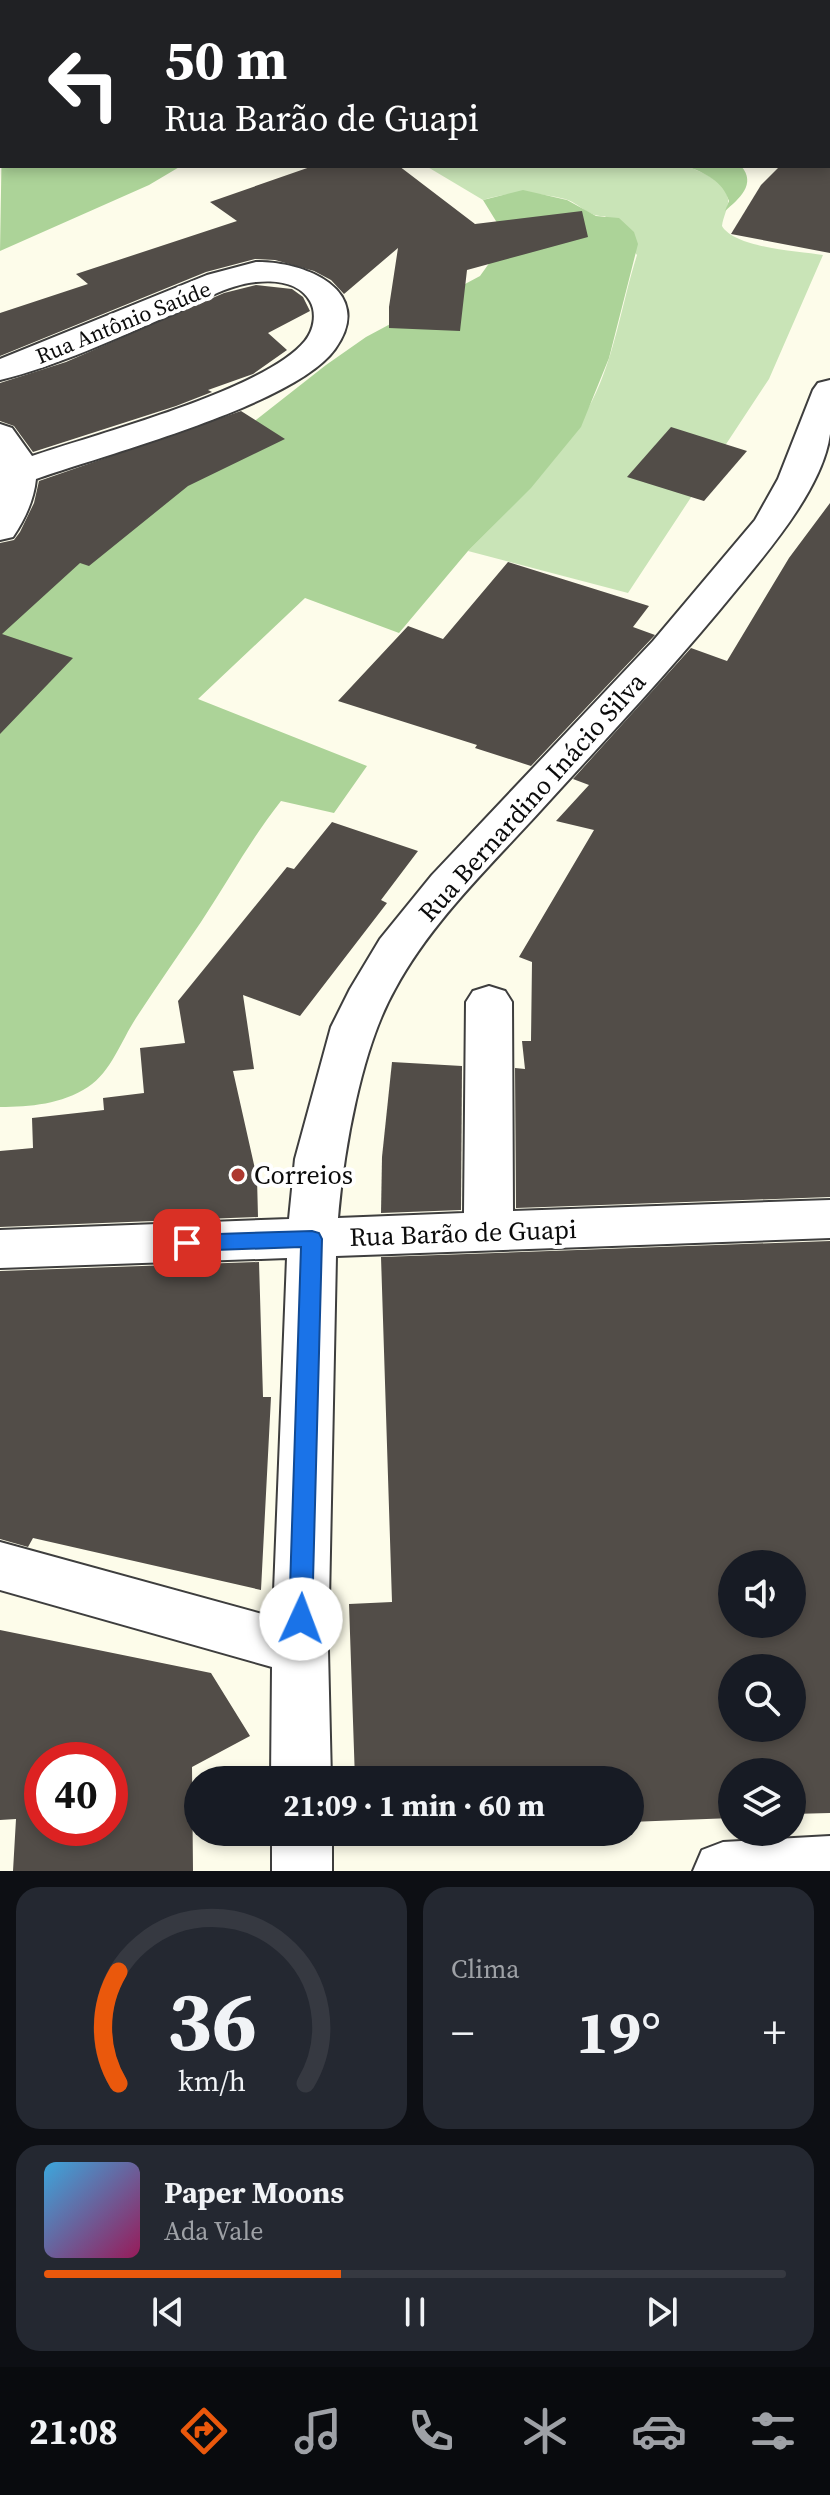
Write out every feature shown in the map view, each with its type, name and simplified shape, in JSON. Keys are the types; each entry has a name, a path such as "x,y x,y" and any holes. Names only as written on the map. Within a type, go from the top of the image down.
{"street":[{"name":"Rua Antônio Saúde","path":"0,370 78,342 246,273 283,271 315,284 330,311 330,324 317,350 268,382 210,408 21,472"},
{"name":"Rua Bernardino Inácio Silva","path":"301,1766 300,1650 312,1239 319,1159 354,1027 396,950 447,885 667,649 771,524 796,479 830,390"},
{"path":"0,435 14,453 21,472 19,490 0,529"},
{"path":"488,1233 489,1002"},
{"name":"Rua Barão de Guapi","path":"0,1249 830,1219"},
{"path":"0,1566 300,1650"},
{"path":"302,1846 302,1871"},
{"path":"723,1871 830,1865"}],"green space":[{"path":"1,168 178,168 149,185 0,251"},
{"path":"429,168 690,168 712,178 726,192 728,202 722,226 729,233 753,244 823,255 769,379 628,593 468,551 552,462 592,401 607,366 637,255 605,216 593,214 571,201 524,194 483,200"},
{"path":"690,168 742,168 747,185 725,211 729,201 726,194 718,183"},
{"path":"523,190 567,200 596,216 619,218 634,232 638,244 609,358 581,427 531,488 468,551 399,633 305,598 198,699 367,766 334,813 281,801 96,1081 78,1093 57,1101 0,1107 0,629 60,574 326,365 366,337 480,276 490,262 499,226 483,200"}],"building":[{"path":"307,168 402,168 475,224 582,211 588,237 467,270 460,331 389,328 398,248 344,294 331,280 314,271 275,260 255,259 206,272 0,356 0,313 88,284 76,274 237,221 210,202"},
{"path":"778,168 830,168 830,253 731,234 761,185"},
{"path":"256,285 292,289 303,297 310,311 268,333 287,350 253,374 208,390 212,392 176,406 33,452 14,426 0,421 0,383 66,362 224,293"},
{"path":"241,411 285,439 188,486 89,566 80,563 2,634 73,658 0,734 0,543 14,540 20,532 34,503 39,481"},
{"path":"671,427 747,451 704,501 627,477"},
{"path":"830,503 830,1197 516,1208 515,1068 525,1069 522,1041 531,1041 532,962 519,957 594,830 556,821 589,785 573,779 691,648 727,661 789,558"},
{"path":"508,562 649,606 633,627 655,635 531,766 475,748 477,745 338,701 408,626 443,639"},
{"path":"332,822 418,851 381,900 387,903 300,1016 243,995 254,1069 233,1071 257,1178 258,1217 0,1227 0,1151 33,1148 32,1118 104,1110 103,1098 144,1093 140,1048 185,1043 178,1001 287,867 294,869"},
{"path":"392,1062 462,1066 461,1210 381,1213 382,1157"},
{"path":"830,1241 830,1813 806,1814 806,1758 718,1758 718,1819 644,1821 644,1766 355,1766 349,1604 392,1602 381,1257"},
{"path":"259,1262 263,1397 271,1397 261,1590 33,1538 28,1547 0,1539 0,1271"},
{"path":"0,1630 211,1673 250,1736 194,1766 184,1766 184,1846 193,1846 193,1871 13,1871 16,1819 0,1820"}],"place":[{"name":"Correios","path":"238,1175"}],"route":[{"path":"187,1243 312,1239 301,1619"}]}
